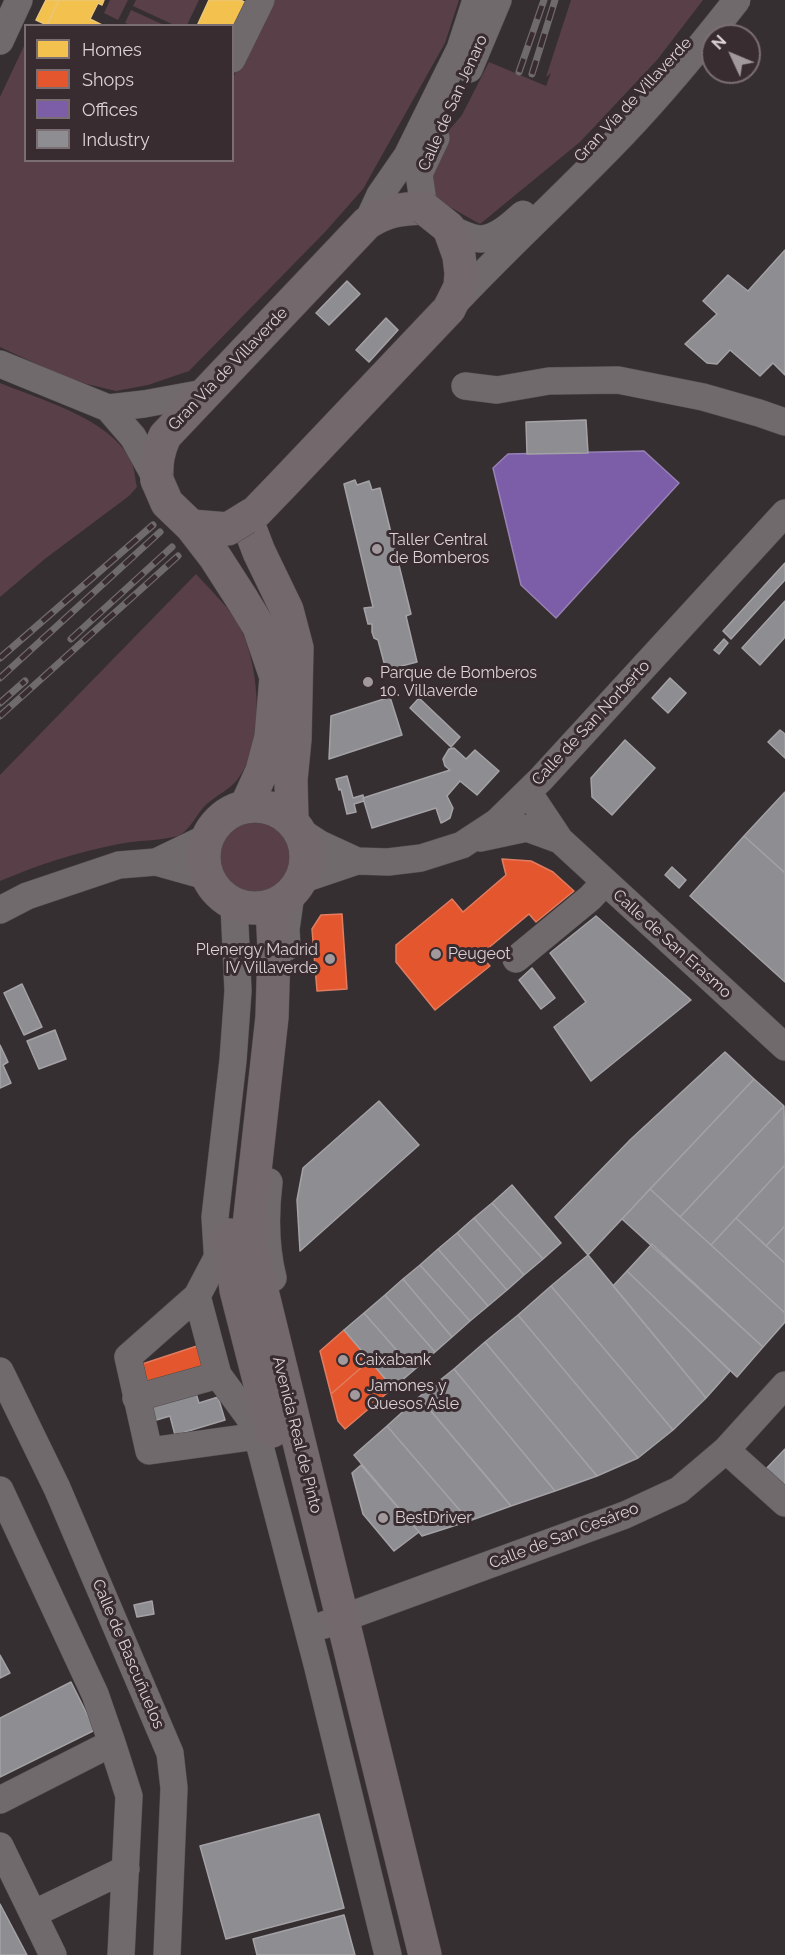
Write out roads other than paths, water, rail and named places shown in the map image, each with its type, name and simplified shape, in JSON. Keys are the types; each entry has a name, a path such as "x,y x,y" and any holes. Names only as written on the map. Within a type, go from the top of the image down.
{"main road":[{"name":"Gran Vía de Villaverde","path":"157,480 156,463 165,436 367,223 381,214 396,210 436,218 459,256 460,287 449,309 256,512 228,529 191,526"},
{"path":"157,480 167,503 191,526 215,557 259,627 276,677 271,737 262,771 246,806"},
{"path":"246,518 259,552 287,610 297,648 295,739 291,780 296,826 307,855 269,899 217,893 206,876 203,857 206,838 216,823 229,812 246,806 271,807 296,826"},
{"name":"Avenida Real de Pinto","path":"269,899 254,998 228,1216 236,1290 425,1955"},
{"name":"Avenida Real de Pinto","path":"332,1622 403,1955"}],"street":[{"path":"10,37 20,0"},
{"path":"234,55 261,0"},
{"name":"Calle de San Jenaro","path":"436,218 419,174 468,52 476,0"},
{"name":"Calle de San Jenaro","path":"367,223 380,195 407,156 498,0"},
{"name":"Gran Vía de Villaverde","path":"436,218 482,239 510,226 606,133 662,72 721,0"},
{"name":"Gran Vía de Villaverde","path":"449,309 494,261 624,133 692,58 736,0"},
{"path":"0,364 108,408 133,437 157,480"},
{"path":"465,386 497,390 549,381 618,380 702,397 785,422"},
{"path":"108,408 204,393"},
{"name":"Calle de San Norberto","path":"296,826 320,844 357,861 388,862 421,858 455,848 474,839 497,822 528,792 785,513"},
{"name":"Calle de San Erasmo","path":"528,792 560,840 785,1047"},
{"name":"Calle de San Erasmo","path":"474,839 527,828 560,840"},
{"path":"156,862 206,838"},
{"name":"Calle de San Norberto","path":"269,899 357,861"},
{"path":"0,910 27,896 119,865 156,862 206,876"},
{"path":"516,959 590,898 605,882"},
{"path":"269,899 238,991 233,1060 215,1216 217,1258 256,1430 332,1622 365,1652 440,1955"},
{"path":"269,899 286,929 289,988 266,1210 267,1256 388,1955"},
{"path":"217,1258 197,1296 128,1357 136,1398 149,1451 256,1430"},
{"path":"197,1296 218,1375 256,1430"},
{"name":"Calle de Bascuñuelos","path":"0,1371 57,1488 170,1753 174,1788 167,1955"},
{"path":"136,1398 218,1375"},
{"name":"Calle de San Cesáreo","path":"332,1622 625,1515 679,1490 726,1450 785,1385"},
{"path":"726,1450 785,1503"},
{"path":"0,1490 95,1694 129,1796 121,1955"},
{"path":"0,1800 112,1743"},
{"path":"0,1846 53,1955"},
{"path":"33,1914 126,1869"}],"railway":[{"path":"519,72 544,0"},
{"path":"532,74 555,0"},
{"path":"0,658 153,525"},
{"path":"0,678 160,532"},
{"path":"71,639 172,547"},
{"path":"0,716 178,556"},
{"path":"0,703 25,681"}],"place":[{"name":"Taller Central de Bomberos","path":"377,549"},
{"name":"Parque de Bomberos 10. Villaverde","path":"368,682"},
{"name":"Peugeot","path":"436,954"},
{"name":"Plenergy Madrid IV Villaverde","path":"330,959"},
{"name":"Caixabank","path":"343,1360"},
{"name":"Jamones y Quesos Asle","path":"355,1395"},
{"name":"BestDriver","path":"383,1518"}]}
